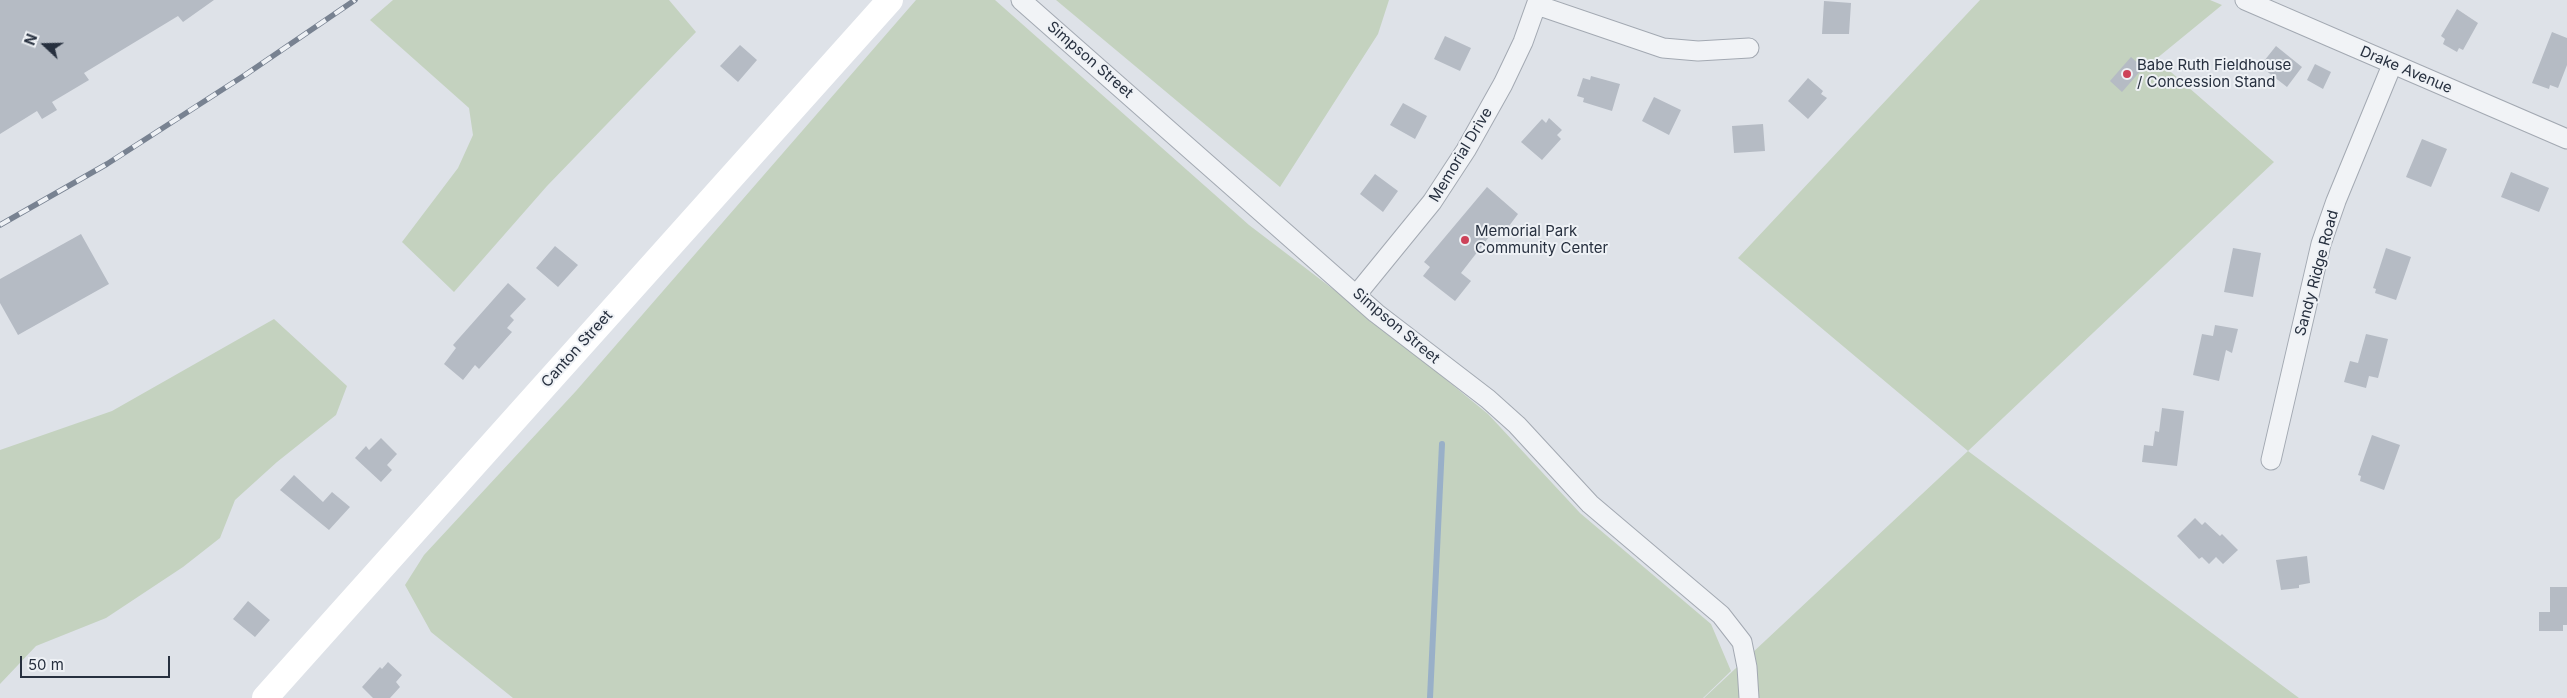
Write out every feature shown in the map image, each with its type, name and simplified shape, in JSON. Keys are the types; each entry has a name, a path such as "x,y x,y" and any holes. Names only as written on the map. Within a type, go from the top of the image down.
{"main road":[{"name":"Canton Street","path":"265,698 890,0"}],"street":[{"name":"Simpson Street","path":"1021,0 1358,294 1383,318 1488,399 1517,425 1590,504 1721,614 1742,642 1748,667 1749,698"},
{"name":"Drake Avenue","path":"2245,0 2567,139"},
{"name":"Memorial Drive","path":"1358,294 1432,202 1458,164 1502,84 1537,3"},
{"path":"1537,3 1663,48 1712,51 1749,48"},
{"name":"Sandy Ridge Road","path":"2271,460 2321,244 2336,201 2392,65"}],"green space":[{"path":"393,0 669,0 696,32 547,186 454,292 402,242 458,168 473,135 469,108 370,20"},
{"path":"916,0 995,0 1249,225 1371,318 1488,414 1580,513 1711,624 1731,671 1703,698 513,698 431,632 405,585 424,555 576,391"},
{"path":"1056,0 1389,0 1378,34 1280,187"},
{"path":"1980,0 2210,0 2222,5 2156,59 2274,162 1968,451 1738,258"},
{"path":"274,319 347,386 336,415 277,462 235,500 220,538 183,567 106,618 36,646 0,684 0,450 112,411"},
{"path":"1968,451 2299,698 1704,698"}],"building":[{"path":"0,0 214,0 183,22 178,16 84,73 89,80 52,102 57,110 42,119 37,111 0,134"},
{"path":"1824,1 1851,3 1849,34 1822,34"},
{"path":"2457,9 2478,23 2463,50 2459,48 2457,52 2443,44 2445,39 2441,36"},
{"path":"2552,32 2567,38 2567,65 2558,88 2550,85 2549,89 2532,83"},
{"path":"1445,36 1471,48 1460,71 1434,59"},
{"path":"740,45 757,60 738,82 720,66"},
{"path":"2276,46 2302,67 2287,87 2260,66"},
{"name":"Babe Ruth Fieldhouse / Concession Stand","path":"2131,57 2143,68 2122,92 2110,81"},
{"path":"2315,64 2331,72 2323,89 2307,80"},
{"path":"1591,76 1620,84 1612,111 1583,102 1584,98 1577,96 1583,78 1590,80"},
{"path":"1808,78 1823,91 1821,94 1827,98 1808,119 1788,101"},
{"path":"1654,97 1681,110 1669,135 1642,121"},
{"path":"1403,103 1427,116 1415,139 1390,125"},
{"path":"1549,118 1562,130 1557,135 1561,139 1542,160 1521,142 1542,119 1546,123"},
{"path":"1763,124 1765,151 1734,153 1732,126"},
{"path":"2422,139 2447,149 2431,187 2406,177"},
{"path":"2511,172 2549,188 2539,212 2501,197"},
{"path":"1375,174 1398,191 1383,212 1360,194"},
{"name":"Memorial Park Community Center","path":"1487,187 1518,214 1503,234 1496,228 1461,273 1471,281 1455,301 1423,276 1430,267 1424,262"},
{"path":"81,234 109,284 18,335 0,303 0,279"},
{"path":"555,246 578,265 558,287 536,268"},
{"path":"2233,248 2261,253 2253,297 2224,292"},
{"path":"2386,248 2411,257 2396,300 2375,293 2376,289 2373,288"},
{"path":"508,283 526,299 510,316 514,320 507,328 512,332 479,369 475,365 463,380 444,364 456,348 453,345"},
{"path":"2215,325 2238,329 2232,353 2226,350 2219,381 2193,375 2202,334 2213,336"},
{"path":"2366,334 2388,339 2378,378 2369,376 2366,388 2344,382 2350,361 2358,363"},
{"path":"2162,408 2184,411 2177,466 2142,462 2144,445 2153,446 2155,431 2159,432"},
{"path":"2372,435 2400,445 2384,490 2360,481 2361,476 2358,475"},
{"path":"381,438 397,454 387,465 392,470 381,482 355,458 366,446 369,450"},
{"path":"294,475 323,502 332,492 350,507 329,530 280,490"},
{"path":"2195,518 2202,525 2205,522 2220,536 2222,534 2238,550 2223,564 2216,557 2209,564 2202,557 2199,559 2177,536"},
{"path":"2307,556 2310,583 2299,585 2299,588 2281,590 2276,560"},
{"path":"2550,587 2567,587 2567,625 2563,625 2563,631 2539,631 2539,612 2550,612"},
{"path":"248,601 270,620 255,637 233,619"},
{"path":"388,662 402,675 396,682 400,687 390,698 373,698 362,687 380,667 382,669"}],"waterway":[{"path":"1430,698 1442,444"}],"railway":[{"path":"0,225 107,164 245,75 355,0"}],"place":[{"name":"Babe Ruth Fieldhouse / Concession Stand","path":"2127,74"},
{"name":"Memorial Park Community Center","path":"1465,240"}]}
